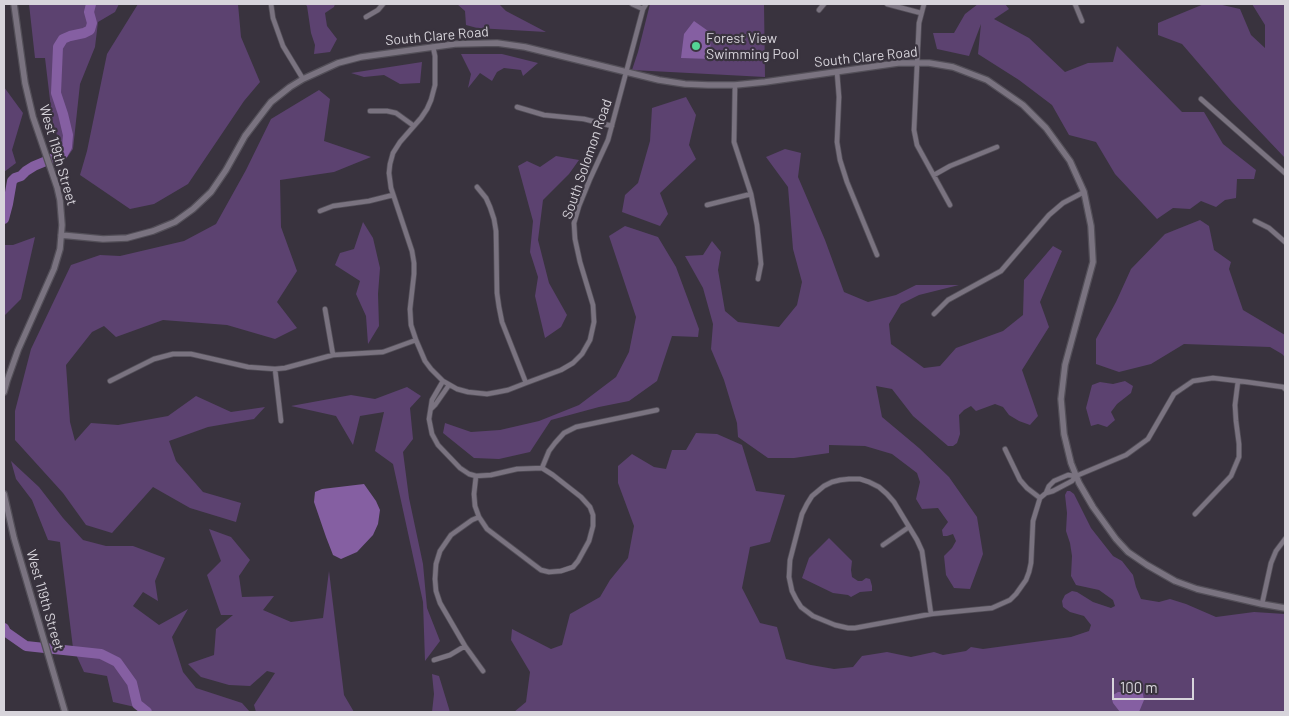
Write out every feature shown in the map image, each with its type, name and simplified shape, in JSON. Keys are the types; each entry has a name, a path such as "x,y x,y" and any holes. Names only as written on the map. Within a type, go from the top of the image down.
{"street":[{"name":"West 119th Street","path":"4,392 18,350 54,269 60,249 62,214 60,200 33,117 25,82 14,4"},
{"path":"270,4 283,46 303,79"},
{"path":"366,16 378,10 383,4"},
{"path":"632,4 644,6"},
{"path":"819,10 824,4"},
{"path":"887,4 921,13"},
{"path":"924,4 919,29 914,130 917,145 950,205"},
{"path":"1075,4 1082,21"},
{"name":"South Solomon Road","path":"433,47 435,56 435,85 428,109 400,142 393,153 390,164 390,182 393,195 412,251 414,263 411,324 425,361 443,381 468,392 487,394 508,390 573,364 582,354 590,340 594,322 593,305 580,262 574,223 590,179 608,140 644,6"},
{"name":"South Clare Road","path":"61,236 103,239 127,238 164,227 185,215 204,199 219,181 245,136 264,111 281,94 303,79 328,67 348,60 373,55 455,44 483,43 510,45 541,50 659,80 685,84 719,85 735,85 893,63 917,62 953,67 986,80 1023,105 1046,128 1070,161 1084,192 1091,226 1093,262 1065,365 1061,399 1064,434 1071,463 1083,491 1102,521 1128,552 1147,565 1175,581 1197,589 1285,608"},
{"path":"836,72 839,97 837,142 840,160 877,255"},
{"path":"735,85 733,135 751,194 758,225 761,252 758,280"},
{"path":"1201,99 1285,173"},
{"path":"517,107 544,115 584,119 612,126"},
{"path":"370,111 387,111 396,114 414,126"},
{"path":"934,175 950,166 997,147"},
{"path":"477,187 490,207 494,219 499,307 502,322 526,383"},
{"path":"934,314 948,300 1000,271 1049,215 1063,202 1084,192"},
{"path":"706,205 751,194"},
{"path":"320,211 333,206 370,201 393,195"},
{"path":"1255,221 1270,228 1285,242"},
{"path":"325,308 333,356"},
{"path":"110,381 154,360 173,354 191,354 248,367 275,369 333,356 383,352 416,340"},
{"path":"275,369 281,421"},
{"path":"1046,493 1054,481 1068,475 1076,476 1126,455 1148,439 1174,394 1194,381 1213,378 1283,387 1285,389"},
{"path":"443,381 432,400 429,419 432,434 438,445 460,468 476,476 491,475 517,469 542,468 590,506 594,526 589,541 573,567 561,571 550,572 541,570 487,529 479,517 475,506 476,476"},
{"path":"1195,514 1231,476 1239,457 1235,405 1238,381"},
{"path":"431,409 449,385"},
{"path":"542,468 549,451 564,433 576,427 658,410"},
{"path":"1005,449 1020,480 1040,498"},
{"path":"931,614 922,551 894,502 879,487 860,479 832,482 817,491 806,504 802,514 790,560 790,584 796,599 807,612 820,620 848,628 931,614 992,608 1006,602 1016,594 1029,572 1033,521 1040,498 1046,493 1072,482 1076,476"},
{"name":"West 119th Street","path":"4,494 14,538 65,712"},
{"path":"479,517 451,535 440,551 436,564 435,579 436,592 440,603 465,646 483,672"},
{"path":"882,545 909,527"},
{"path":"1262,604 1271,562 1285,539"},
{"path":"434,660 450,655 465,646"}],"shaded area":[{"path":"29,4 119,4 115,12 98,22 95,47 80,84 73,149 66,159 53,125 45,58 35,58"},
{"path":"138,4 238,4 241,37 260,82 244,101 188,184 154,204 130,209 80,175 87,151 107,54"},
{"path":"305,4 335,4 334,7 325,13 327,26 337,39 330,52 314,54 315,45"},
{"path":"457,4 499,4 506,11 546,32 477,28 466,25 465,11"},
{"path":"650,4 764,4 765,77 632,70"},
{"path":"978,4 1005,4 1009,9 994,19 1029,38 1065,72 1088,63 1113,62 1117,46 1182,112 1204,112 1223,144 1256,170 1254,179 1237,179 1236,198 1225,200 1216,207 1201,201 1190,209 1173,208 1157,219 1115,174 1096,142 1069,135 1052,105 1019,80 978,54 981,24 969,56 937,49 933,33 954,33 965,14"},
{"path":"1204,4 1218,4 1240,9 1251,35 1265,48 1265,25 1252,4 1285,4 1285,158 1232,102 1182,44 1158,35 1158,23"},
{"name":"Forest View Swimming Pool","path":"694,21 711,33 710,59 681,58 684,34"},
{"path":"461,54 502,54 538,63 523,76 521,70 504,68 497,72 492,81 480,73 468,88 471,74"},
{"path":"422,62 420,83 400,84 384,75 364,77 351,73"},
{"path":"4,87 23,113 12,150 16,163 4,172"},
{"path":"319,90 330,99 324,141 371,157 334,172 280,180 281,227 297,271 277,302 297,328 275,339 227,325 163,320 116,337 104,326 92,332 66,365 70,422 75,441 91,423 118,425 168,416 196,396 231,412 265,407 254,419 208,427 169,441 176,461 203,492 241,503 236,522 190,508 153,487 112,533 86,525 63,493 15,440 15,411 31,349 71,265 100,255 120,256 184,241 216,224 246,170 271,119"},
{"path":"686,97 696,115 689,145 696,159 660,193 668,214 660,226 622,212 625,195 638,183 650,141 652,108"},
{"path":"785,149 801,153 798,177 825,240 844,292 868,302 896,295 916,285 959,285 919,295 901,304 889,324 891,344 924,368 940,366 956,348 1003,331 1023,315 1024,280 1053,246 1062,251 1040,302 1049,327 1022,370 1038,416 1030,425 1009,415 1003,407 995,404 976,411 971,406 959,415 960,434 957,443 953,446 948,446 913,416 892,389 876,386 882,417 919,448 949,477 977,517 983,554 970,589 954,588 946,575 944,556 956,541 953,534 943,536 942,530 948,522 938,508 922,509 916,499 920,482 917,473 892,454 865,446 829,445 829,453 794,458 768,458 738,437 737,423 724,380 711,349 713,324 703,288 685,256 703,255 712,241 721,252 718,270 725,311 738,322 779,327 797,305 802,282 793,249 788,187 766,157"},
{"path":"556,156 579,160 569,174 543,200 538,240 549,283 567,315 561,327 545,338 535,296 538,277 530,252 533,221 518,166 527,161 540,167"},
{"path":"1200,220 1209,226 1214,250 1231,262 1229,269 1243,310 1285,335 1285,357 1270,347 1184,344 1151,364 1119,372 1096,364 1096,339 1131,269 1165,234"},
{"path":"363,222 373,238 380,268 378,294 379,326 368,344 366,316 356,294 360,281 335,265 340,253 354,249"},
{"path":"625,226 658,237 676,267 699,329 698,337 672,336 657,381 629,401 551,420 530,452 499,459 474,458 443,433 445,423 471,432 500,430 539,421 579,405 616,377 629,352 636,317 609,236"},
{"path":"35,237 21,299 4,316 4,245 13,245"},
{"path":"1125,381 1133,386 1131,393 1117,404 1111,412 1115,420 1107,427 1098,424 1091,426 1086,408 1092,385 1100,382 1113,384"},
{"path":"407,387 421,396 410,408 413,439 403,452 409,498 423,564 427,608 440,641 425,661 423,602 393,464 375,451 384,412 360,416 353,445 336,416 291,406 351,395 375,399"},
{"path":"696,433 717,434 742,445 756,491 785,495 770,542 750,547 742,588 760,623 777,627 786,659 834,669 853,667 862,656 887,652 911,657 934,652 943,655 966,651 971,647 983,649 1071,637 1089,631 1091,625 1084,616 1070,612 1063,607 1062,601 1065,595 1072,591 1077,592 1093,602 1111,608 1115,606 1113,600 1099,590 1076,585 1071,576 1072,556 1066,531 1065,495 1067,491 1070,491 1074,494 1091,528 1113,556 1122,561 1133,575 1141,599 1159,602 1170,599 1216,617 1254,612 1285,614 1285,712 514,712 526,702 530,672 511,640 512,629 551,649 562,645 570,614 600,597 610,580 628,558 634,526 618,483 618,466 632,454 654,467 666,469 672,450 686,450"},
{"path":"11,461 39,487 83,540 106,546 133,546 165,558 155,581 158,601 143,592 133,606 159,625 188,609 172,637 183,672 196,688 242,703 250,712 140,712 135,707 113,702 107,676 84,672 73,648 60,542 48,540 32,500 16,479"},
{"path":"364,484 380,510 378,524 373,535 357,552 341,559 333,555 326,537 314,502 315,492 322,489"},
{"path":"209,529 231,537 250,560 239,576 242,597 274,596 263,610 291,622 323,618 329,571 344,695 354,712 256,712 254,705 275,673 267,671 250,686 229,685 201,677 188,664 214,655 216,629 233,615 221,615 207,575 221,561"},
{"path":"829,538 852,561 852,577 858,581 866,578 870,579 872,591 860,592 851,597 833,593 802,578 809,558"},
{"path":"432,674 439,676 450,712 432,712 434,694"},
{"path":"1118,692 1141,692 1144,700 1139,712 1120,712 1112,699 1113,695"}],"waterway":[{"path":"4,219 12,181 34,166 63,154 67,147 68,135 56,93 58,47 63,39 90,30 92,23 89,12 91,4"},
{"path":"4,628 6,632 26,646 101,654 117,662 132,683 137,704 147,712"}],"place":[{"name":"Forest View Swimming Pool","path":"696,46"}]}
